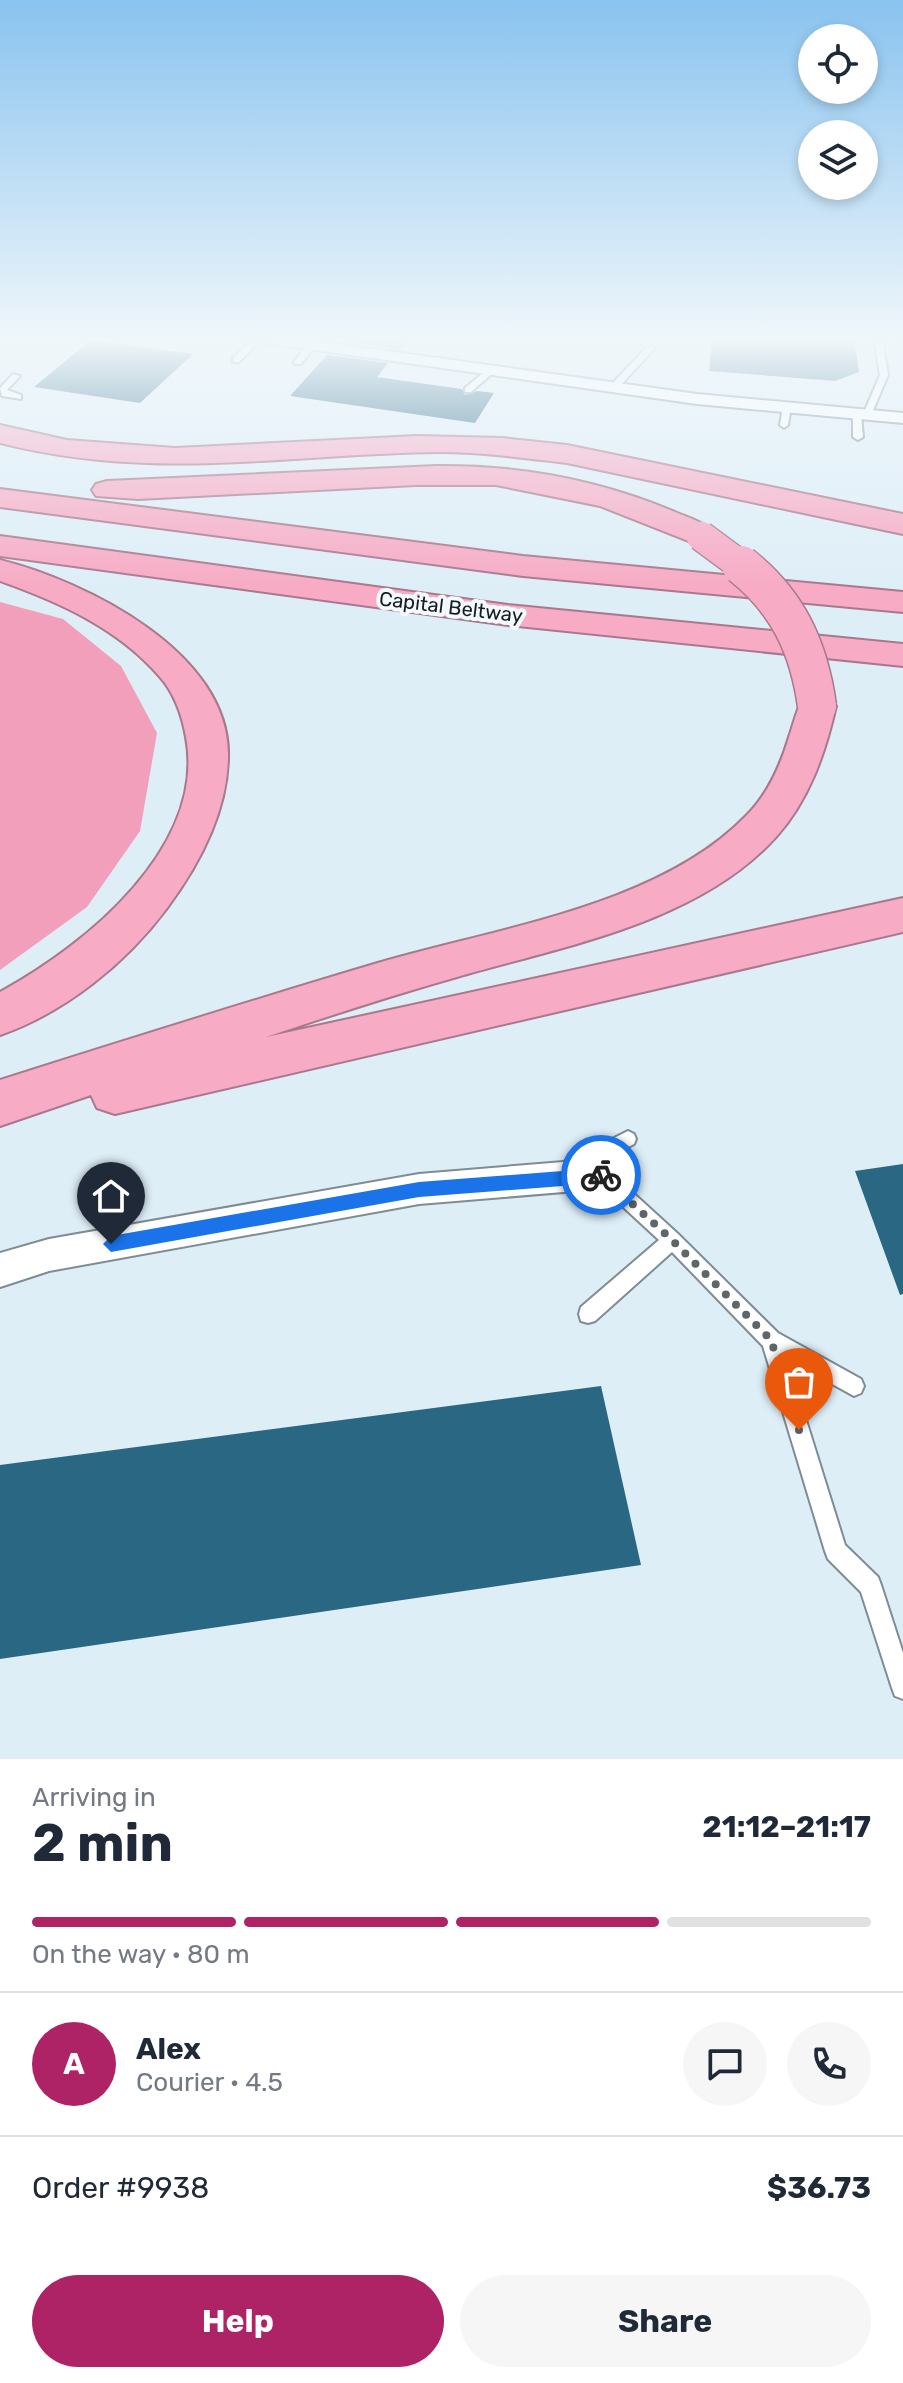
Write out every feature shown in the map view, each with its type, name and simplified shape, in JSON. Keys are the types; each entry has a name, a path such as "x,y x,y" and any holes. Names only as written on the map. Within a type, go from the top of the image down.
{"highway":[{"path":"0,434 77,448 179,456 280,454 420,444 516,447 567,454 903,524"},
{"path":"0,487 148,490 406,476 513,477 609,497 656,514 701,536 735,559 785,608 804,642 815,675 817,706 796,780 768,817 728,855 679,886 607,913 221,1029 0,1103"},
{"path":"0,498 523,566 903,602"},
{"name":"Capital Beltway","path":"0,546 508,615 903,655"},
{"path":"0,570 80,599 152,644 179,673 200,707 209,746 205,789 192,835 163,882 130,921 84,964 0,1015"},
{"path":"0,1121 229,1064 903,915"}],"street":[{"path":"0,1270 49,1255 419,1189 600,1174"}],"lane":[{"path":"858,437 861,421"},
{"path":"628,1139 606,1150 600,1174 672,1240 771,1340 854,1386"},
{"path":"588,1314 672,1240"},
{"path":"771,1340 836,1551 870,1585 903,1688"}],"shaded area":[{"path":"0,602 63,619 121,666 157,733 140,831 87,907 0,970"}],"building":[{"path":"903,1164 903,1294 900,1295 855,1171"},
{"path":"601,1386 641,1565 0,1659 0,1465"}],"way so far":[{"path":"601,1175 672,1240 771,1340 799,1430"}],"route":[{"path":"111,1244 419,1189 601,1175"}]}
